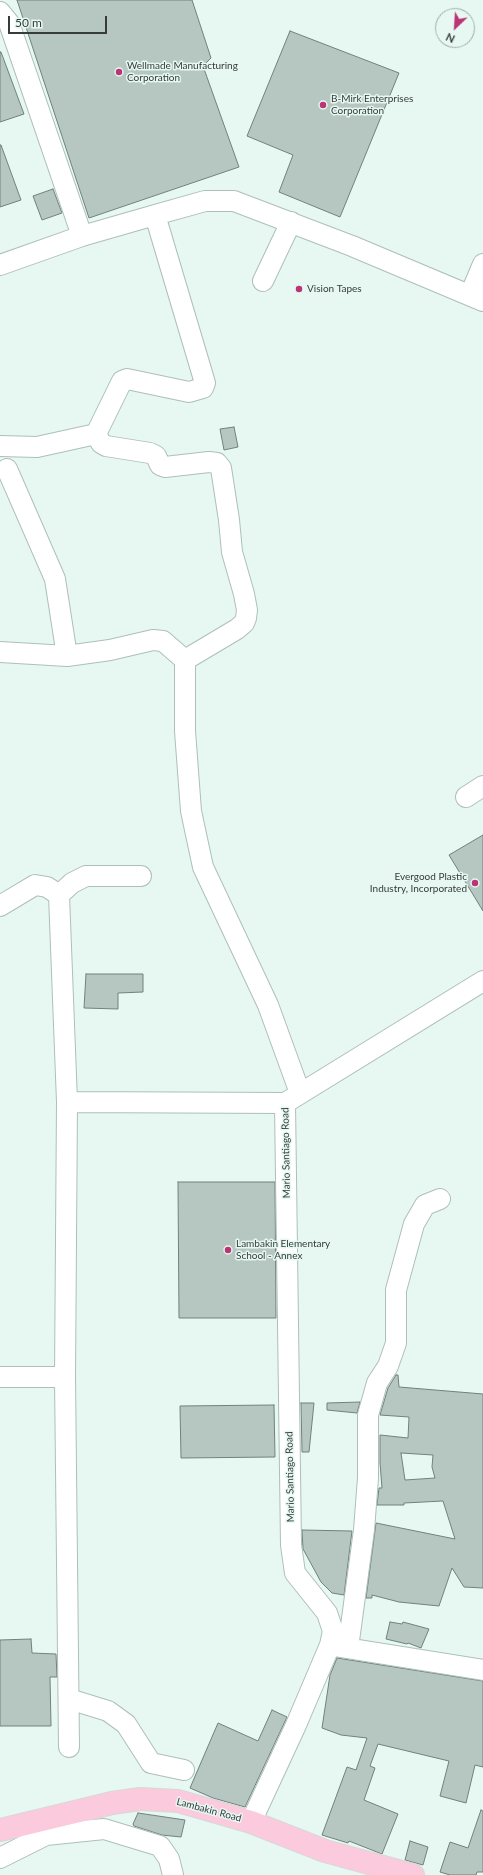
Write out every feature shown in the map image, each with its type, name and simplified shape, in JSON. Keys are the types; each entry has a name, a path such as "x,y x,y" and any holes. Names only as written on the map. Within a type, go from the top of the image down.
{"main road":[{"name":"Lambakin Road","path":"0,1830 50,1825 112,1803 140,1799 163,1799 195,1804 252,1822 325,1851 413,1875"}],"street":[{"path":"0,12 9,23 82,236"},
{"path":"0,265 82,236 205,201 234,201 291,222 477,298 483,264"},
{"path":"96,434 122,381 127,379 189,392 203,388 205,383 155,215"},
{"path":"263,281 291,222"},
{"path":"0,446 37,447 96,434"},
{"path":"0,652 67,656 110,650 153,640 163,641 185,660 237,629 244,623 247,610 232,552 221,468 217,463 209,462 165,467 160,465 156,456 150,453 106,446 101,443 96,434"},
{"path":"21,447 4,470 55,579 67,656"},
{"name":"Mario Santiago Road","path":"185,660 185,731 191,811 203,867 268,1005 292,1098 291,1545 295,1573 327,1613 339,1647 252,1822"},
{"path":"466,797 483,786"},
{"path":"69,1747 65,1377 67,1102 59,895 72,883 86,876 141,876"},
{"path":"0,906 35,885 47,886 59,895"},
{"path":"67,1102 292,1098 483,981"},
{"path":"440,1199 425,1205 414,1224 396,1290 396,1343 388,1366 377,1383 368,1415 368,1478 364,1522 339,1647 483,1670"},
{"path":"0,1377 65,1377"},
{"path":"69,1699 108,1711 126,1724 151,1763 184,1770"},
{"path":"0,1858 50,1825 104,1829 160,1846 169,1859 173,1875"}],"building":[{"path":"17,0 192,0 211,58 203,66 239,167 89,218"},
{"name":"B-Mirk Enterprises Corporation","path":"290,31 399,73 340,217 279,192 293,155 247,136"},
{"path":"0,52 24,114 0,122"},
{"path":"0,145 21,200 0,207"},
{"path":"53,189 62,213 42,220 33,196"},
{"path":"234,427 238,447 224,450 220,429"},
{"name":"Evergood Plastic Industry, Incorporated","path":"483,835 483,911 449,855"},
{"path":"86,974 143,974 143,992 118,993 118,1009 84,1008"},
{"name":"Lambakin Elementary School - Annex","path":"178,1182 275,1182 276,1318 179,1318"},
{"path":"396,1375 398,1375 399,1387 483,1394 483,1588 464,1587 452,1568 439,1606 399,1602 372,1595 372,1598 366,1598 376,1523 455,1539 443,1501 404,1503 404,1505 377,1505 379,1488 382,1488 380,1435 408,1438 409,1417 380,1415 388,1388","holes":["401,1453 433,1455 432,1467 435,1478 405,1480"]},
{"path":"360,1402 357,1413 327,1410 327,1403"},
{"path":"301,1403 314,1403 309,1452 302,1452"},
{"path":"274,1405 275,1457 181,1458 180,1406"},
{"path":"302,1530 352,1531 344,1595 332,1593 321,1582 303,1549"},
{"path":"390,1622 402,1624 403,1622 429,1629 421,1648 408,1643 386,1639"},
{"path":"31,1639 32,1653 56,1654 57,1677 50,1677 51,1726 0,1726 0,1640"},
{"path":"337,1658 483,1681 483,1767 475,1765 466,1803 440,1796 449,1761 378,1744 370,1766 375,1768 364,1800 398,1814 382,1854 349,1841 348,1843 322,1835 347,1767 356,1770 367,1738 341,1735 322,1728 330,1675"},
{"path":"272,1710 287,1717 245,1807 213,1798 190,1788 218,1723 258,1741"},
{"path":"481,1810 483,1811 483,1872 477,1872 476,1875 450,1875 440,1872 450,1842 468,1848"},
{"path":"138,1813 185,1820 181,1837 162,1835 134,1826 133,1824"},
{"path":"410,1841 428,1847 423,1865 405,1860"}],"place":[{"name":"Wellmade Manufacturing Corporation","path":"119,72"},
{"name":"B-Mirk Enterprises Corporation","path":"323,105"},
{"name":"Vision Tapes","path":"299,289"},
{"name":"Evergood Plastic Industry, Incorporated","path":"475,883"},
{"name":"Lambakin Elementary School - Annex","path":"228,1250"}]}
